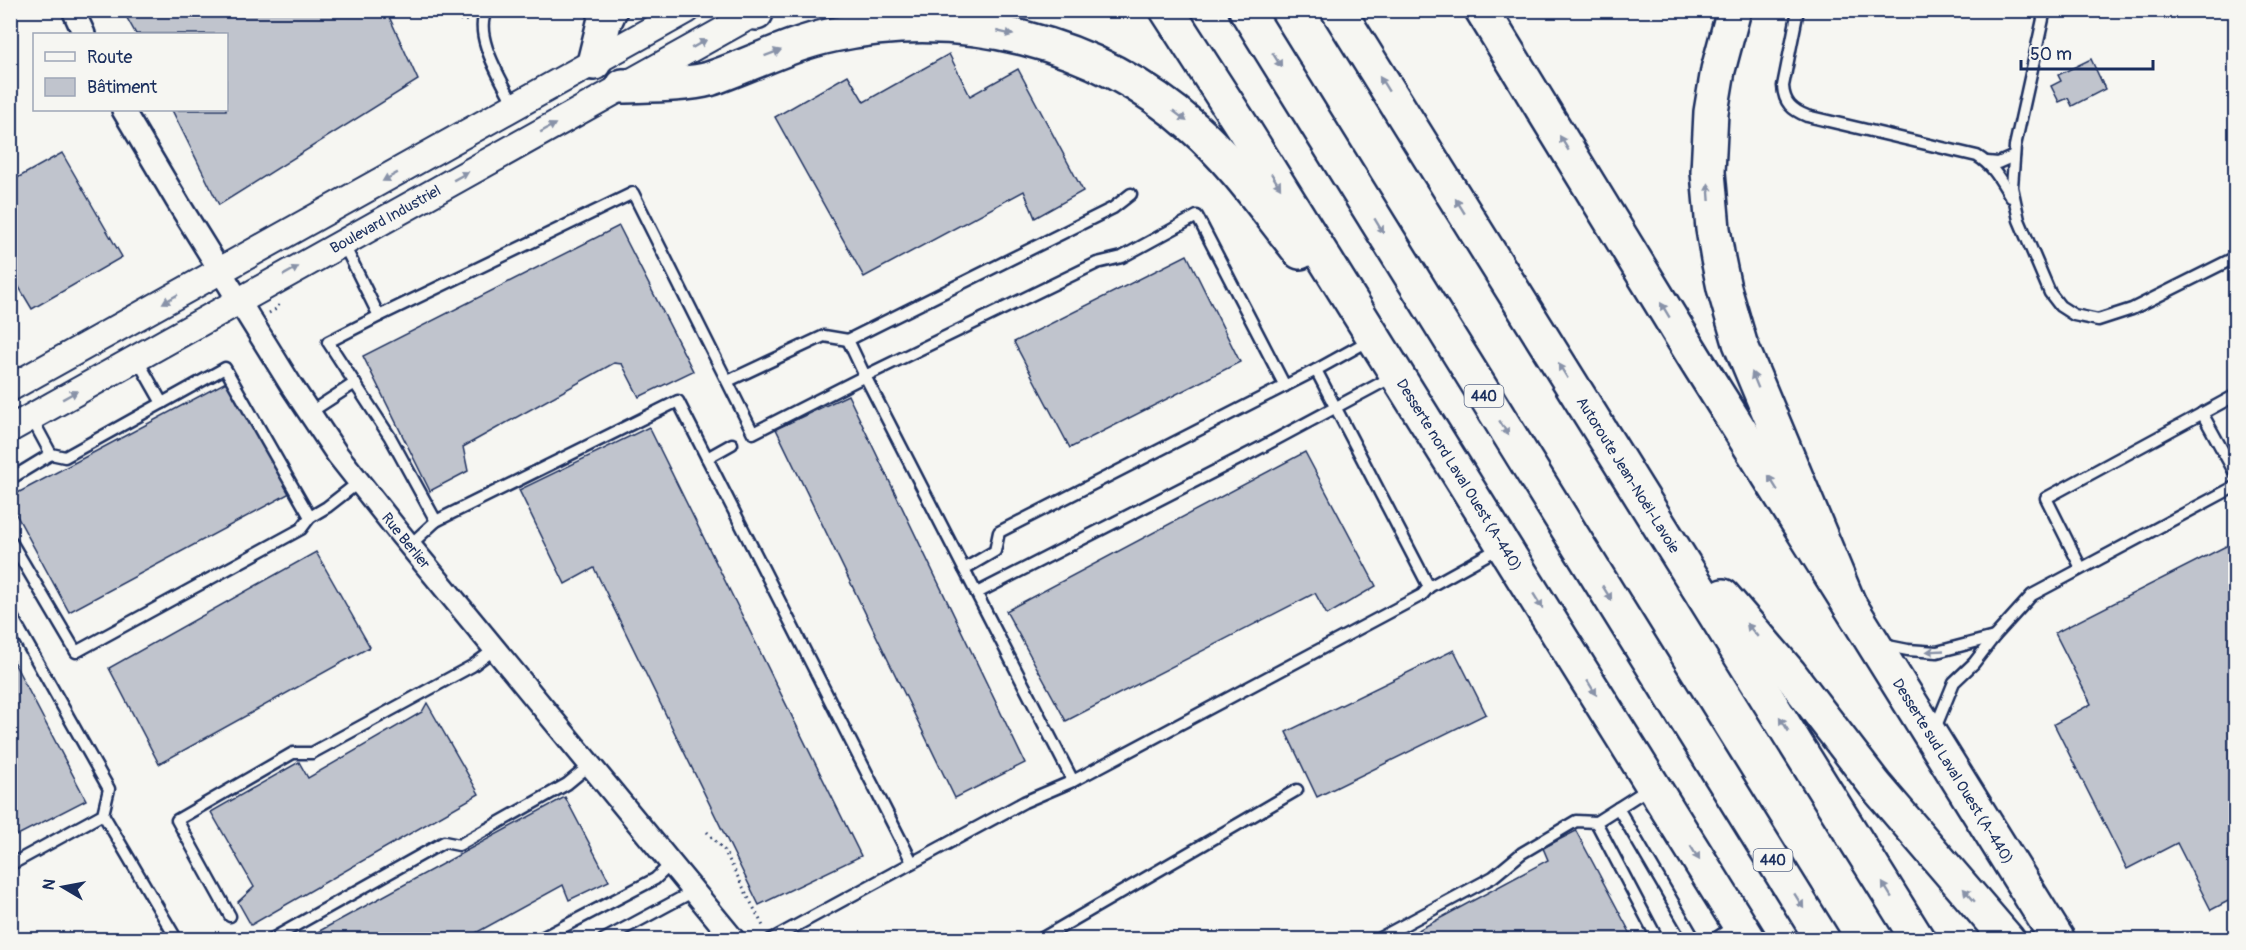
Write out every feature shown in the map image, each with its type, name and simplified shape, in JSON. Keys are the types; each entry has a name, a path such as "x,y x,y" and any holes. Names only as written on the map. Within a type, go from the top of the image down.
{"main road":[{"path":"594,63 604,23 610,10"},
{"name":"Desserte nord Laval Ouest (A-440)","path":"1167,10 1653,786 1734,934"},
{"name":"440","path":"1246,10 1823,939"},
{"name":"Autoroute Jean-Noël-Lavoie","path":"1338,10 1918,939"},
{"path":"1482,10 1696,360 1849,604"},
{"path":"1734,10 1716,78 1708,143 1710,199 1722,278 1740,343 1849,604"},
{"path":"623,86 706,80 810,40 879,27 922,25 970,27 1006,33 1058,48 1135,84 1194,128 1234,170 1382,352"},
{"path":"1650,510 1790,674 1885,798 2008,939"},
{"name":"Desserte sud Laval Ouest (A-440)","path":"1849,604 2058,939"}],"street":[{"path":"73,10 84,33"},
{"path":"10,388 687,10"},
{"name":"Boulevard Industriel","path":"21,423 756,11"},
{"name":"Rue Berlier","path":"124,111 146,151 309,413 359,482 734,939"}],"lane":[{"path":"487,10 482,23 483,39 515,107"},
{"path":"1798,10 1783,86 1788,106 1807,116 1957,150 1977,156 1987,162 2014,203 2050,293 2060,306 2074,315 2084,319 2098,320 2132,309 2235,257"},
{"path":"2014,203 2012,187 2014,156 2045,10"},
{"path":"1987,162 1998,163 2014,156"},
{"path":"436,521 390,437 328,342 633,193 753,433 1097,262 1122,257 1197,216 1286,386"},
{"path":"728,381 824,336 848,340 1113,208 1131,194"},
{"path":"343,242 379,316"},
{"path":"848,340 1072,782"},
{"path":"964,569 995,551 999,532 1316,370 1382,352"},
{"path":"977,593 1335,408 1382,352"},
{"path":"136,358 162,403"},
{"path":"21,423 51,454 64,457 225,368 310,517"},
{"path":"1316,370 1429,587"},
{"path":"309,413 355,383"},
{"path":"2081,568 2046,498 2235,395"},
{"path":"410,545 436,521 678,401 912,862"},
{"path":"2202,413 2235,475"},
{"path":"707,458 732,444"},
{"path":"10,479 51,454"},
{"path":"10,540 76,652 301,529 310,517 359,482"},
{"path":"1932,737 1954,682 1974,663 2032,595 2235,486"},
{"path":"770,939 1023,802 1072,782 1422,595 1429,587 1504,546"},
{"path":"10,613 109,789 103,814 177,939"},
{"path":"1874,644 1937,652 1994,637"},
{"path":"230,916 177,820 293,753 312,753 472,666 495,649"},
{"path":"270,939 444,842 459,845 567,784 590,765"},
{"path":"1376,939 1493,877 1522,853 1576,821 1596,822 1653,786"},
{"path":"1039,939 1297,790"},
{"path":"1618,808 1695,939"},
{"path":"10,865 103,814"},
{"path":"1596,822 1658,939"},
{"path":"538,939 655,879 671,864"},
{"path":"603,939 694,891"},
{"path":"2227,939 2235,935"}],"path":[{"path":"419,10 431,16 482,23"},
{"path":"707,832 724,850 764,928"}],"building":[{"path":"142,10 386,10 418,80 219,205 172,111 228,111 228,33 135,33 127,18"},
{"path":"949,54 970,96 1018,69 1083,191 1035,218 1024,191 864,277 775,117 848,75 864,102"},
{"path":"2091,59 2105,89 2072,106 2068,98 2059,102 2051,86 2061,81 2058,75"},
{"path":"62,153 122,257 32,309 10,272 10,182"},
{"path":"619,226 693,371 639,397 622,364 614,363 463,447 468,471 430,491 363,356"},
{"path":"1187,255 1240,362 1070,448 1014,342"},
{"path":"228,381 290,493 69,612 10,503 10,497"},
{"path":"848,395 1025,763 955,798 776,429"},
{"path":"649,427 861,856 759,905 594,568 565,584 519,490"},
{"path":"1305,452 1376,586 1327,615 1315,593 1066,721 1006,611"},
{"path":"2236,541 2236,897 2211,910 2177,843 2127,869 2054,724 2091,704 2055,633"},
{"path":"316,552 370,647 159,764 109,668"},
{"path":"1454,650 1486,714 1317,797 1286,732"},
{"path":"10,655 86,800 10,839"},
{"path":"427,703 479,794 251,925 238,902 254,887 211,812 299,762 308,778 422,712"},
{"path":"565,797 609,881 569,900 563,885 463,940 303,940"},
{"path":"1576,831 1634,940 1400,940 1548,860 1543,848"}]}
